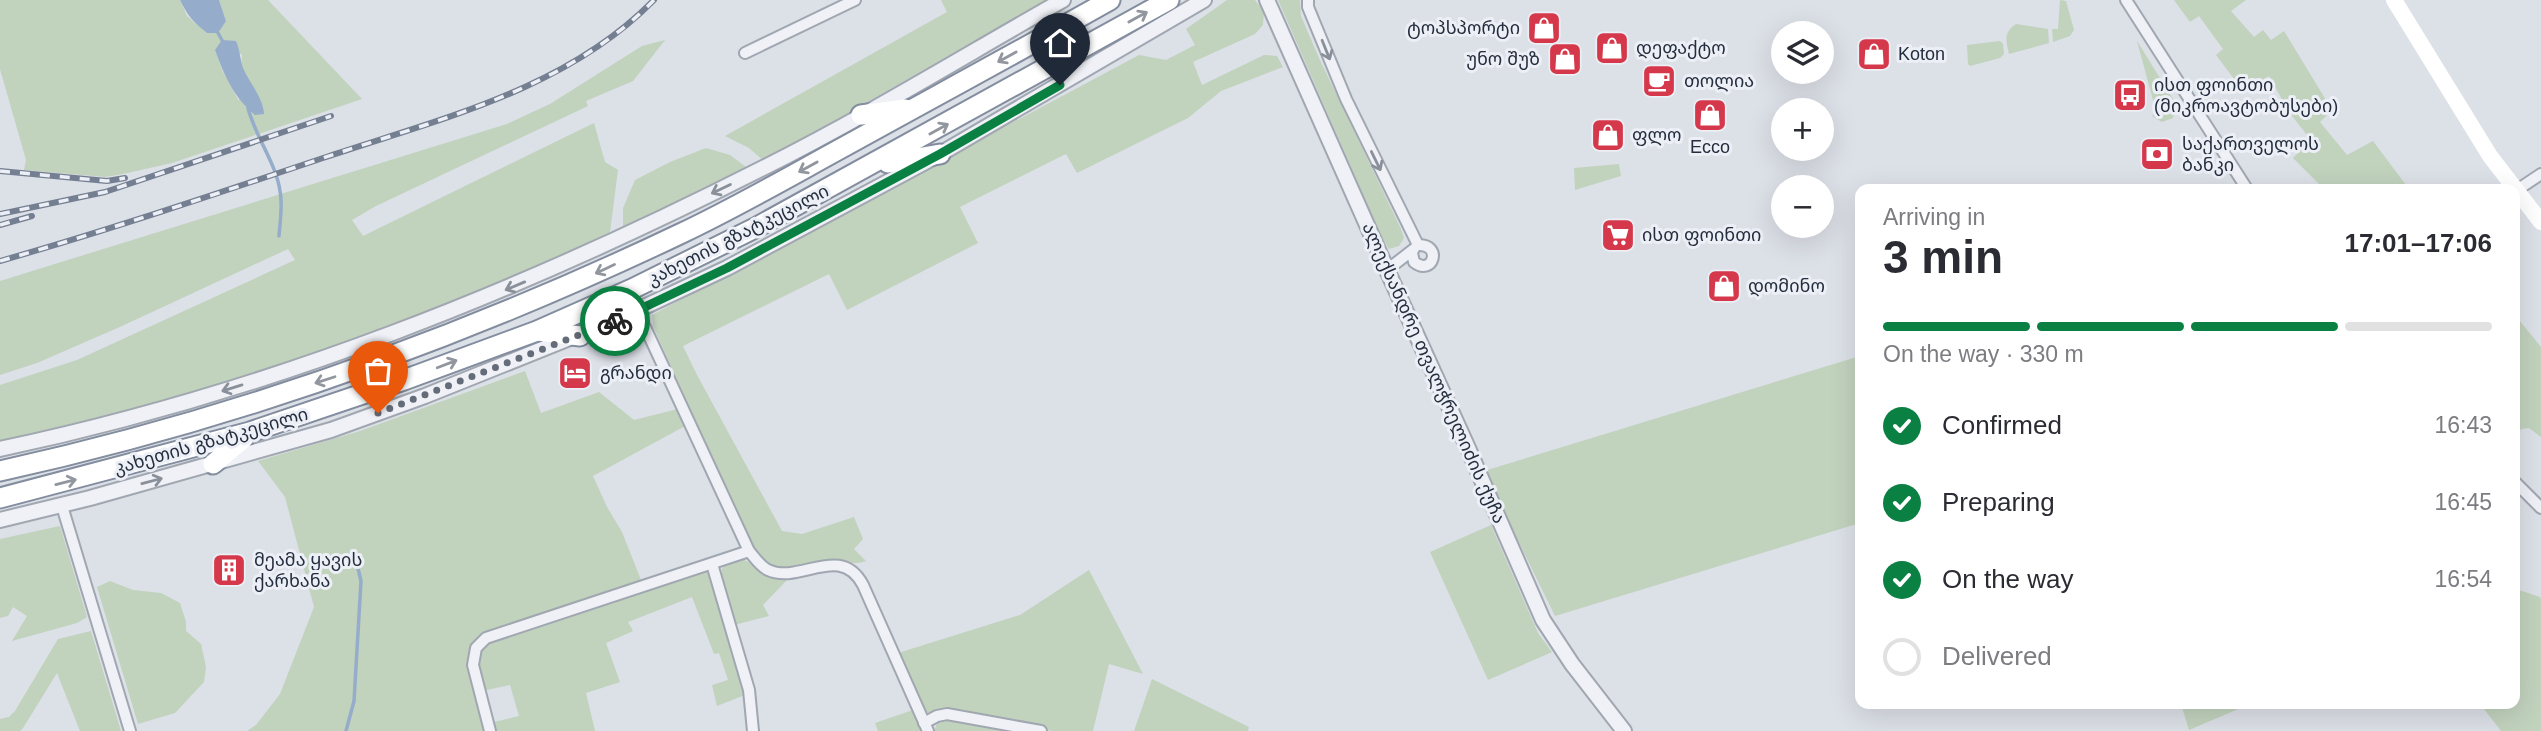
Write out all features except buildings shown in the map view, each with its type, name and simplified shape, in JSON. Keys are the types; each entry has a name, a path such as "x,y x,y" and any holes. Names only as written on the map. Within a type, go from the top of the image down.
{"highway":[{"name":"კახეთის გზატკეცილი","path":"0,471 101,447 239,408 458,332 542,297 685,232 1110,0"},
{"name":"კახეთის გზატკეცილი","path":"0,498 250,432 537,331 710,251 873,165 1169,0"},
{"path":"861,115 917,107"},
{"path":"873,165 940,154"},
{"path":"537,331 580,335"},
{"path":"213,464 250,432"}],"main road":[{"path":"2394,0 2490,156 2512,184"},
{"path":"2520,194 2541,222"}],"street":[{"path":"745,53 855,0"},
{"path":"0,449 178,405 298,369 517,285 600,248 765,167 1063,0"},
{"name":"კახეთის გზატკეცილი","path":"0,520 62,506 331,430 425,396 648,306 727,268 940,154 1204,0"},
{"path":"1308,0 1308,7 1346,99 1415,249 1412,259 1417,265"},
{"path":"2126,0 2244,184"},
{"name":"ალექსანდრე თვალჭრელიძის ქუჩა","path":"1267,1 1488,491 1543,620 1572,664 1623,731"},
{"path":"2520,188 2541,174"},
{"path":"1428,246 1432,251 1433,258 1426,266 1387,270 1415,249 1428,246"},
{"path":"645,327 648,306"},
{"path":"627,315 645,327 749,551 760,564 780,573 842,565 851,569 863,585 926,727 937,716 947,714 1041,731"},
{"path":"2520,487 2541,508"},
{"path":"62,506 130,731"},
{"path":"490,731 473,665 476,649 486,638 749,551"},
{"path":"712,564 749,690 753,731"}],"green space":[{"path":"0,0 180,0 187,16 207,33 226,21 219,0 268,0 362,99 172,163 105,177 24,170 26,160 0,69","holes":["215,50 242,54 239,101 223,72"]},
{"path":"941,0 1046,0 764,161 749,148 725,136 947,12"},
{"path":"1227,0 1255,0 1264,12 1263,25 1255,34 1193,62 1202,85 1264,55 1277,56 1283,67 1221,91 1188,118 1077,173 1066,154 960,207 978,243 847,310 829,274 683,346 782,531 802,534 854,517 863,539 854,549 866,561 830,561 786,569 771,567 765,563 752,546 653,326 652,315 1139,55 1166,60 1195,45 1186,29"},
{"path":"1278,0 1300,0 1301,16 1319,58 1401,229 1404,238 1399,246 1389,249 1382,238"},
{"path":"2060,0 2066,1 2074,30 2070,36 2053,42 2052,29 2058,29"},
{"path":"2174,0 2246,0 2231,11 2254,37 2263,30 2271,40 2284,31 2332,110 2320,122 2347,155 2373,141 2405,184 2319,184 2293,158 2311,140 2289,112 2269,76 2244,92 2216,55 2223,49 2199,16 2190,22"},
{"path":"2016,24 2048,29 2049,43 2009,54 2007,34"},
{"path":"665,40 633,81 586,101 588,106 376,206 352,220 363,236 594,123 605,162 618,170 610,232 520,276 291,363 167,401 0,442 0,385 77,360 295,260 288,249 122,326 37,363 0,375 0,281 507,124 550,104 642,46"},
{"path":"2000,41 2004,54 2000,58 1970,66 1968,64 1967,45"},
{"path":"2137,41 2176,104 2173,118 2162,122 2152,116 2156,111"},
{"path":"706,148 730,155 746,167 623,229 623,208 635,180"},
{"path":"1619,164 1621,176 1575,190 1574,168"},
{"path":"2520,321 2541,347 2541,437 2529,428 2520,431"},
{"path":"1855,358 1855,525 1555,616 1484,471"},
{"path":"525,371 541,413 599,392 634,420 678,409 687,425 593,476 622,532 641,580 587,598 588,601 475,647 486,731 247,731 256,725 280,694 314,607 285,497 258,461 360,431"},
{"path":"1491,525 1538,633 1552,652 1488,680 1430,552"},
{"path":"60,526 87,617 77,623 12,641 27,616 13,607 8,616 0,618 0,539"},
{"path":"739,557 767,574 787,580 763,605 769,616 734,625 721,576 722,568"},
{"path":"1089,570 1143,674 1109,664 1093,731 1052,731 950,712 924,712 898,653 1020,615"},
{"path":"705,572 709,574 740,670 745,695 717,706 712,685 728,680 719,653 714,654 692,597 628,622 633,631 606,643 620,682 586,693 595,731 493,731 490,723 519,716 510,685 482,691 478,669 479,656 491,638 688,575"},
{"path":"110,581 133,590 161,593 180,603 186,631 201,644 206,667 204,682 175,713 138,724 97,587"},
{"path":"2520,590 2540,597 2541,600 2541,731 2501,731 2484,709 2520,709"},
{"path":"91,631 121,731 80,731 57,673 23,728 20,731 0,731 0,719 9,717 15,711 58,639"},
{"path":"1152,679 1249,727 1248,731 1134,731"},
{"path":"2183,709 2238,709 2189,730"},
{"path":"913,710 923,731 878,731 875,723"},
{"path":"946,717 1020,731 934,731 938,721"}],"water":[{"path":"180,0 219,0 226,21 218,33 207,33 191,18"},
{"path":"222,40 236,41 243,68 259,96 264,114 255,115 230,86 215,50"}],"waterway":[{"path":"218,33 223,42"},
{"path":"248,108 278,181 281,202 279,236"},
{"path":"346,731 354,701 361,581 355,556"}],"railway":[{"path":"0,261 203,198 456,115 499,98 581,57 619,31 654,0"},
{"path":"0,214 105,192 331,116"},
{"path":"0,171 107,181 125,178"},
{"path":"0,225 32,216"}],"way so far":[{"path":"378,413 615,321"}],"place":[{"name":"ტოპსპორტი","path":"1544,28"},
{"name":"დეფაქტო","path":"1612,48"},
{"name":"Koton","path":"1874,54"},
{"name":"უნო შუზ","path":"1565,59"},
{"name":"თოლია","path":"1659,81"},
{"name":"ისთ ფოინთი (მიკროავტობუსები)","path":"2130,95"},
{"name":"Ecco","path":"1710,115"},
{"name":"ფლო","path":"1608,135"},
{"name":"საქართველოს ბანკი","path":"2157,154"},
{"name":"ისთ ფოინთი","path":"1618,235"},
{"name":"დომინო","path":"1724,286"},
{"name":"გრანდი","path":"575,373"},
{"name":"მეამა ყავის ქარხანა","path":"229,570"}],"route":[{"path":"615,321 727,268 940,154 1060,85"}]}
